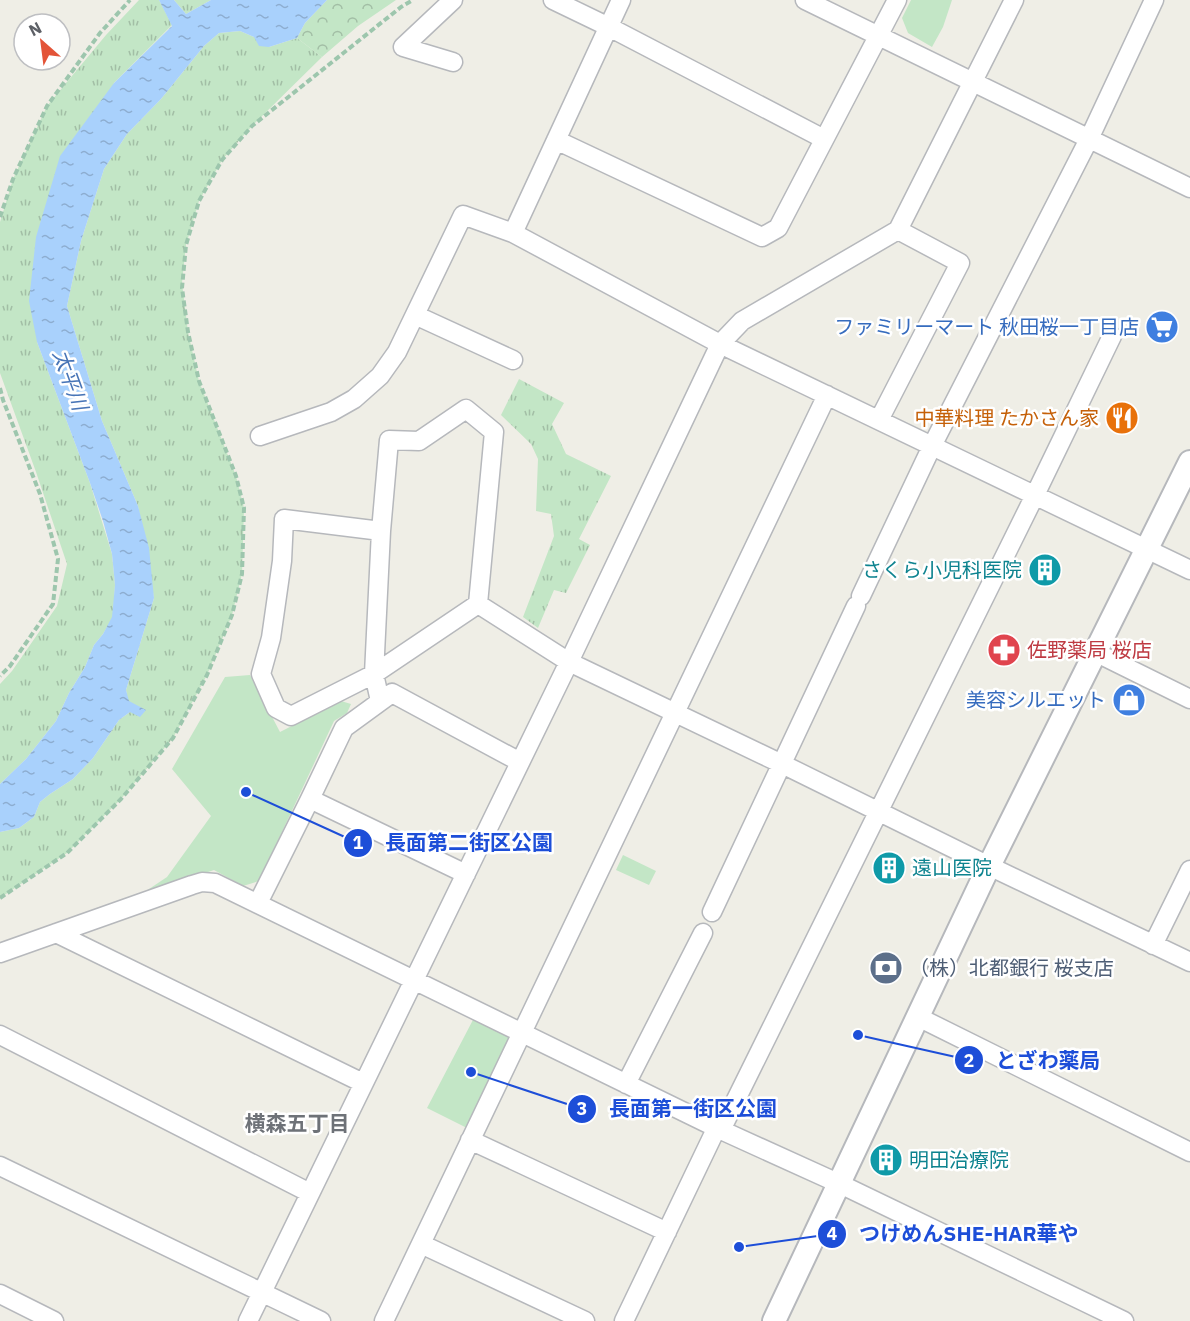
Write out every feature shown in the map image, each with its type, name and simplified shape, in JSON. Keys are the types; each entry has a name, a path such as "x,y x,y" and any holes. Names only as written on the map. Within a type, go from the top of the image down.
{"street":[{"path":"453,0 403,46 453,62"},
{"path":"554,0 824,139"},
{"path":"513,233 621,0"},
{"path":"805,0 1190,188"},
{"path":"556,140 762,237 778,228 897,0"},
{"path":"248,1321 569,662 720,344 742,321 898,230 1014,0"},
{"path":"712,912 932,446 1089,139 1154,0"},
{"path":"260,436 331,412 354,399 380,376 398,352 463,215 513,233 720,344 1190,570"},
{"path":"879,420 960,262 898,230"},
{"path":"415,315 513,360"},
{"path":"624,1321 1112,336"},
{"path":"384,1321 827,395"},
{"path":"380,701 374,674 381,531 389,440 419,441 466,409 494,432 478,604"},
{"path":"774,1321 989,866 1190,462"},
{"path":"381,531 284,519 282,561 271,638 261,674 276,708 291,716 374,674 478,604"},
{"path":"478,604 569,662 1190,962"},
{"path":"1095,652 1190,699"},
{"path":"258,903 344,728 392,693 520,762"},
{"path":"310,799 466,874"},
{"path":"1154,945 1190,870"},
{"path":"0,953 192,885 202,882 215,884 719,1129 840,1184 1124,1321"},
{"path":"56,933 363,1083"},
{"path":"626,1083 703,933"},
{"path":"918,1017 1190,1152"},
{"path":"0,1035 310,1193"},
{"path":"470,1140 667,1232"},
{"path":"0,1166 321,1321"},
{"path":"420,1244 585,1321"},
{"path":"0,1294 53,1321"}],"path":[{"path":"0,217 13,179 47,105 100,33 130,0"},
{"path":"0,898 66,853 121,799 173,738 207,675 232,615 242,574 244,508 236,476 199,381 188,332 182,288 186,245 199,201 222,160 252,126 401,7 413,0"},
{"path":"0,388 40,494 58,559 53,604 10,666 0,676"}],"green space":[{"path":"139,0 159,0 172,25 114,83 37,342 90,483 112,554 115,585 113,617 94,645 56,721 26,759 0,784 0,684 12,671 57,606 67,564 0,373 0,222 13,179 47,106 106,35"},
{"path":"174,0 211,0 186,14"},
{"path":"327,0 396,0 358,26 322,57 297,38 305,23"},
{"path":"911,0 952,0 943,27 932,47 908,33 902,18"},
{"path":"240,31 269,47 297,38 322,57 252,126 222,160 199,201 186,245 182,283 188,332 199,381 236,476 244,508 242,574 232,615 207,675 173,738 121,799 67,853 0,898 0,832 19,828 34,817 40,802 73,779 93,758 119,720 130,712 126,690 154,598 138,506 102,421 67,306 81,241 104,169 127,134 161,99 204,46 219,33"},
{"path":"519,379 564,403 552,424 566,454 611,476 579,539 590,545 566,593 554,590 538,628 523,617 554,536 551,514 536,511 538,459 531,444 501,415"},
{"path":"250,675 280,732 341,701 351,704 347,713 334,721 259,881 243,886 214,870 140,895 167,877 211,816 172,769 225,677"},
{"path":"623,855 656,871 649,885 616,870"},
{"path":"475,1016 515,1036 467,1128 427,1108"}],"water":[{"name":"太平川","path":"159,0 174,0 186,14 211,0 327,0 305,23 297,38 269,47 259,46 254,37 240,31 219,33 204,46 161,99 127,134 104,169 81,241 67,306 102,421 138,506 149,548 154,598 126,690 129,701 146,710 140,717 130,712 119,720 93,758 73,779 40,802 34,817 19,828 0,832 0,784 26,759 56,721 94,645 112,617 115,585 112,554 103,521 37,342 29,301 36,237 60,156 114,83 172,26"}],"place":[{"name":"ファミリーマート 秋田桜一丁目店","path":"1162,327"},
{"name":"中華料理 たかさん家","path":"1122,418"},
{"name":"さくら小児科医院","path":"1045,570"},
{"name":"佐野薬局 桜店","path":"1004,650"},
{"name":"美容シルエット","path":"1129,700"},
{"name":"長面第二街区公園","path":"246,792"},
{"name":"遠山医院","path":"889,868"},
{"name":"（株）北都銀行 桜支店","path":"886,968"},
{"name":"とざわ薬局","path":"858,1035"},
{"name":"長面第一街区公園","path":"471,1072"},
{"name":"明田治療院","path":"886,1160"},
{"name":"つけめんSHE-HAR華や","path":"739,1247"}],"district":[{"name":"横森五丁目","path":"297,1124"}]}
